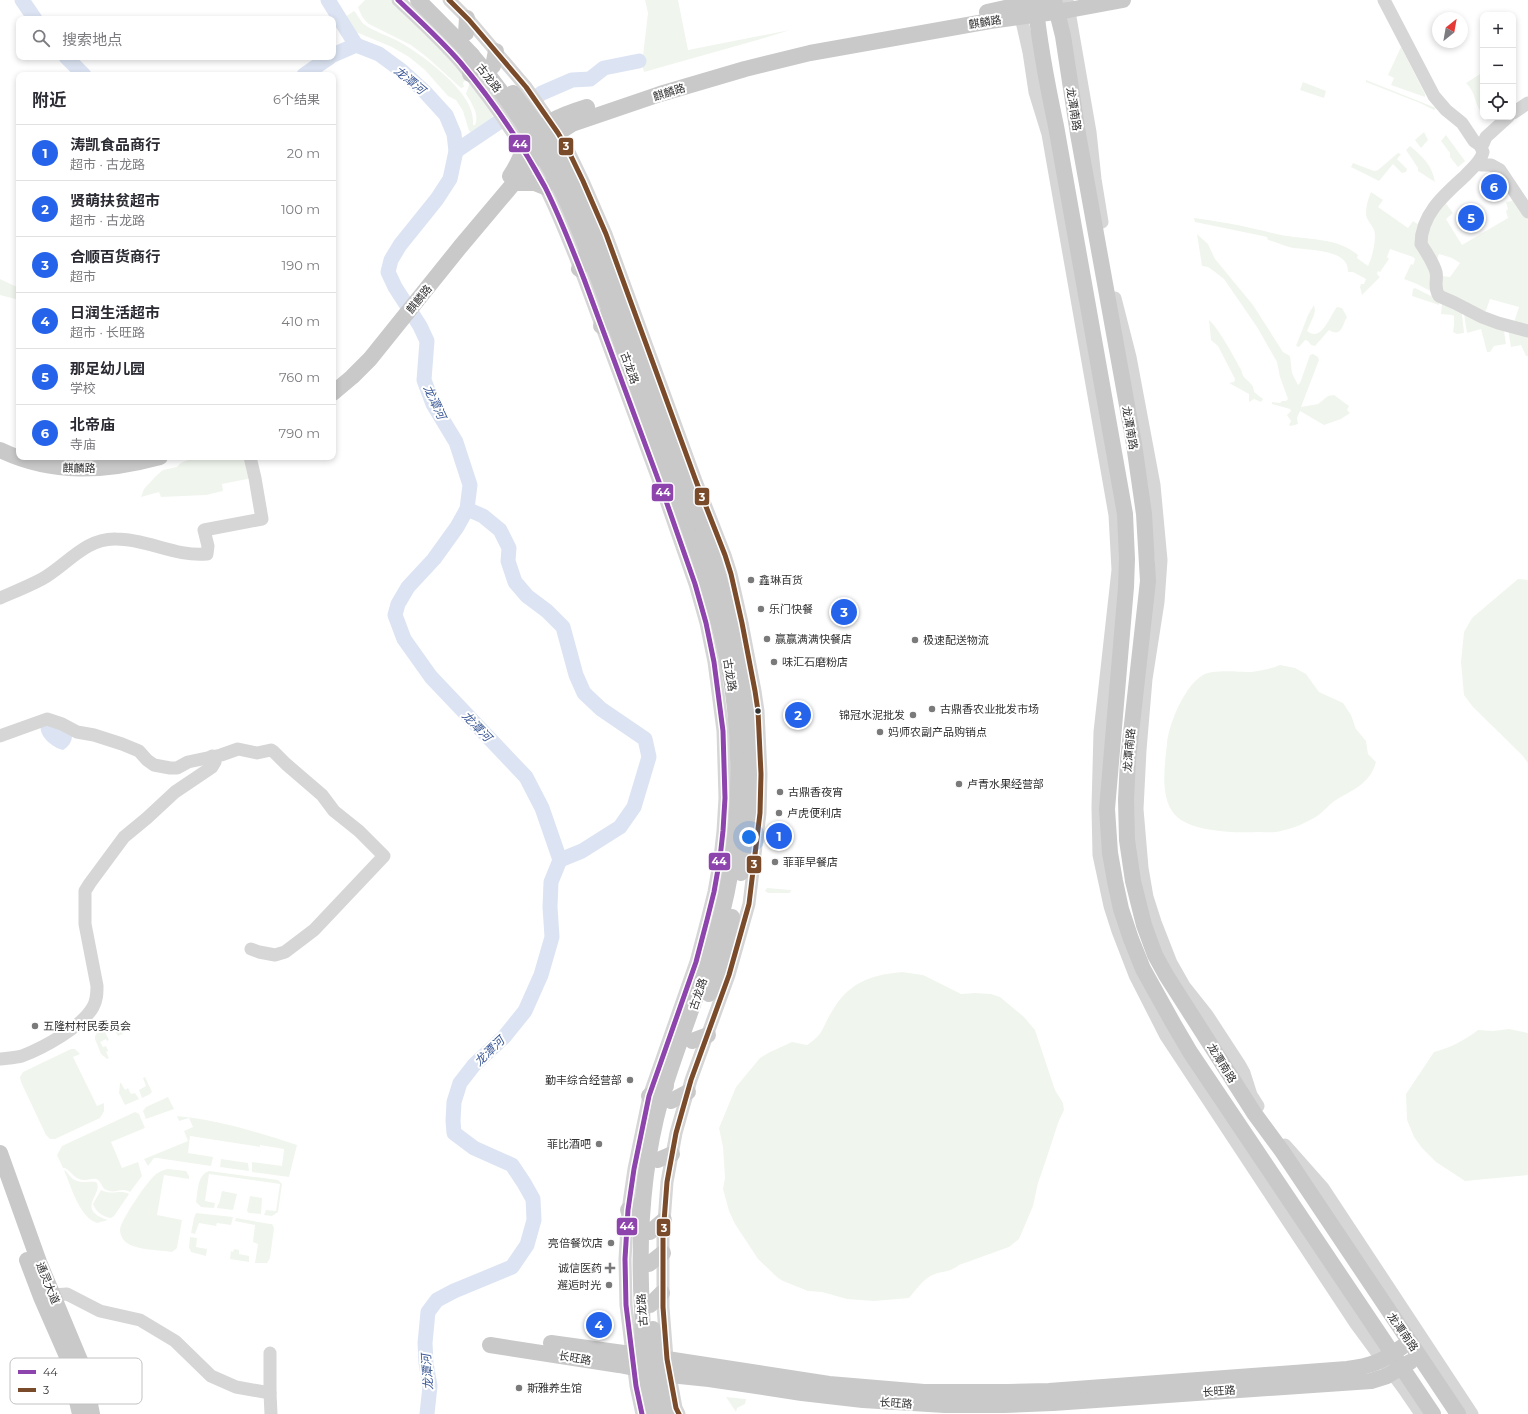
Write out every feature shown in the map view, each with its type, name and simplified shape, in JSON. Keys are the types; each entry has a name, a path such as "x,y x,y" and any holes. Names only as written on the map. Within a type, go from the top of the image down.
{"main road":[{"name":"古龙路","path":"418,0 472,55 519,109"},
{"name":"麒麟路","path":"336,390 361,369 393,324 479,211 508,179 519,162 540,141 572,124 660,94 810,53 990,21 1030,5 1062,5 1123,0"},
{"name":"龙潭南路","path":"1030,5 1056,126 1086,322 1124,507 1126,537 1125,599 1108,805 1111,861 1121,908 1139,960 1173,1023 1208,1080 1294,1205 1388,1357 1433,1414"},
{"name":"龙潭南路","path":"1062,5 1063,36 1079,142 1134,444 1144,514 1148,570 1127,766 1126,826 1132,874 1144,925 1155,955 1172,986 1226,1068 1250,1100 1458,1414"},
{"name":"古龙路","path":"431,14 466,26 494,58 519,109 540,141 564,196 599,248 648,365 716,565 738,646 748,716 751,757 749,810 738,892 730,930 719,968 709,980"},
{"path":"470,74 472,55"},
{"name":"麒麟路","path":"423,286 460,247 514,183 540,141"},
{"path":"514,183 535,183 545,187"},
{"name":"古龙路","path":"599,248 610,309 670,477 691,554 719,623 728,659 734,695 731,778 737,809 724,874 721,916 709,980 688,1037 666,1086 653,1130 654,1158 650,1232 638,1264 650,1305 654,1347 651,1364 667,1414"},
{"path":"579,268 599,248"},
{"path":"600,326 610,309"},
{"name":"麒麟路","path":"336,381 361,354 393,324"},
{"path":"622,382 629,364"},
{"path":"1123,389 1132,370"},
{"path":"0,440 16,448"},
{"name":"麒麟路","path":"0,450 16,458"},
{"name":"麒麟路","path":"24,460 40,465 67,469 113,467 146,460"},
{"name":"麒麟路","path":"63,460 99,460"},
{"path":"663,493 670,477"},
{"path":"721,713 734,695"},
{"path":"746,840 758,825"},
{"path":"706,925 721,916"},
{"path":"668,1040 708,1035"},
{"name":"古龙路","path":"655,1414 651,1364 638,1264 643,1203 688,1037"},
{"path":"1208,1080 1226,1068"},
{"path":"649,1096 666,1086"},
{"path":"671,1101 688,1092"},
{"name":"通灵大道","path":"0,1153 39,1262 79,1358"},
{"name":"通灵大道","path":"0,1185 41,1297 67,1358"},
{"path":"1294,1205 1311,1194"},
{"path":"628,1210 643,1203"},
{"path":"650,1232 664,1220"},
{"path":"638,1264 663,1253"},
{"path":"650,1305 662,1293"},
{"name":"长旺路","path":"490,1340 651,1364 721,1368 829,1384 902,1390 960,1392 1049,1391 1314,1372 1363,1367 1372,1365 1388,1357 1410,1341"},
{"name":"长旺路","path":"651,1364 695,1377 802,1393 863,1400 962,1406 1060,1403 1371,1381 1388,1376 1419,1355"},
{"name":"通灵大道","path":"78,1404 80,1414"},
{"name":"通灵大道","path":"90,1404 92,1414"}],"street":[{"path":"398,0 431,14 460,62 470,74 519,109 540,141 545,187 568,238 663,493 691,554 695,584 709,637 720,696 721,713 731,755"},
{"path":"449,0 466,26"},
{"path":"1384,0 1434,96 1446,110 1462,123 1474,141 1480,145 1483,152 1479,162 1437,201 1426,223 1421,244 1428,254 1435,271 1436,290 1441,298 1455,303 1486,319 1528,331"},
{"path":"1062,5 1090,132 1095,179 1117,310 1125,334 1154,485 1155,513 1159,535 1161,560 1158,602 1146,679 1137,809 1142,868 1147,897 1171,963 1184,986 1206,1015 1239,1064 1244,1073 1250,1100 1287,1147 1323,1188 1472,1414"},
{"path":"1516,111 1528,103"},
{"path":"1480,145 1483,144 1486,137 1505,120"},
{"path":"540,141 569,152 583,181 599,248"},
{"path":"1479,162 1481,165 1491,165 1500,170 1528,212"},
{"path":"1086,322 1115,515 1118,570 1100,726 1098,765 1098,845 1111,910 1127,959 1160,1027 1356,1324 1388,1357"},
{"path":"642,1414 636,1386 651,1364 662,1293 664,1220 667,1182 654,1158 649,1096 668,1040 709,980 749,904 758,825 761,774 758,711 748,652 731,574 648,365"},
{"path":"0,598 42,579 78,552 107,539 124,539 158,546 179,553 207,554 208,546 204,530 262,519 251,460"},
{"path":"0,736 47,719 62,724 77,732 109,739 140,751 147,760 154,765 177,768 188,762 221,755 238,749 257,753 268,750 274,752 322,795 334,811 359,831 384,856 314,930 285,952 275,955 251,949"},
{"path":"0,1059 20,1056 48,1044 80,1022 93,1007 97,996 97,986 85,924 85,891 124,837 175,792 212,767 215,762 212,756"},
{"path":"638,1264 628,1210 688,1092 708,1035 709,980 706,925 724,874"},
{"path":"52,1295 67,1294 100,1311 140,1320 176,1341 211,1376 236,1388 270,1393"},
{"path":"270,1353 271,1414"},
{"path":"651,1364 679,1414"},
{"path":"1397,1370 1421,1414"}],"shaded area":[{"path":"365,0 392,0 429,36 466,79 463,83 464,87 461,88 428,58 411,45 369,24 362,17 358,7"},
{"path":"645,0 678,0 688,50 790,30 644,72 642,64 648,13"},
{"path":"354,11 365,25 396,40 416,52 450,80 466,100 472,112 473,125 475,125 476,113 466,94 470,82 491,113 493,117 492,120 473,133 469,131 463,111 456,100 448,96 425,70 409,57 392,47 351,30 345,20 345,17"},
{"path":"1401,47 1425,94 1425,97 1391,85 1394,78 1388,75"},
{"path":"1480,74 1480,110 1472,90 1466,83"},
{"path":"1366,80 1436,108 1434,110 1366,82"},
{"path":"1303,82 1326,91 1324,98 1300,90"},
{"path":"1424,132 1428,140 1421,148 1415,140"},
{"path":"1446,135 1465,161 1458,167 1450,157 1450,153 1441,141"},
{"path":"1410,146 1429,166 1435,182 1418,171 1418,168 1406,150"},
{"path":"1398,153 1401,154 1397,159 1407,169 1406,172 1402,173 1393,164 1379,181 1351,167 1353,163 1374,171 1378,170"},
{"path":"1509,190 1528,215 1528,329 1513,325 1519,307 1490,299 1484,316 1442,294 1442,276 1450,277 1460,263 1452,258 1439,254 1434,266 1424,235 1444,201 1453,213 1446,219 1462,245 1508,218 1506,202 1512,201"},
{"path":"1371,192 1383,200 1378,207 1408,228 1413,221 1422,227 1434,293 1404,279 1415,259 1390,249 1387,257 1389,259 1380,272 1378,271 1377,274 1380,277 1362,295 1360,287 1361,284 1364,284 1366,279 1353,272 1348,272 1346,264 1341,258 1334,254 1289,247 1268,240 1267,237 1195,222 1194,218 1342,245 1358,255 1357,258 1368,266 1375,238 1374,230 1366,215 1367,202"},
{"path":"1197,234 1208,244 1215,259 1253,305 1283,352 1290,356 1292,373 1298,385 1310,355 1313,354 1318,357 1319,360 1301,407 1318,404 1328,396 1334,395 1349,406 1347,410 1350,413 1341,419 1324,425 1300,411 1297,418 1298,424 1291,426 1289,425 1291,421 1287,415 1291,411 1290,409 1272,404 1272,402 1280,403 1288,399 1280,377 1277,362 1257,327 1224,279 1208,267 1202,266"},
{"path":"0,279 16,287 16,299 0,295"},
{"path":"1415,288 1439,300 1439,305 1412,296 1413,289"},
{"path":"1442,303 1459,309 1462,314 1464,333 1457,334 1453,332 1454,316 1441,314"},
{"path":"1314,305 1314,315 1307,331 1312,334 1321,331 1337,307 1342,308 1347,317 1343,327 1339,332 1329,330 1315,346 1311,345 1305,340 1299,347 1296,346 1308,315"},
{"path":"1464,314 1504,331 1506,344 1494,346 1490,352 1487,352 1481,329 1467,333"},
{"path":"1209,320 1226,342 1241,369 1243,376 1253,387 1254,392 1263,399 1261,402 1254,399 1249,402 1249,394 1229,383 1234,382 1235,379 1218,346 1211,340"},
{"path":"1508,329 1528,333 1528,356 1526,356 1521,345 1511,347"},
{"path":"248,460 252,478 222,484 223,491 206,495 161,497 159,492 141,497 144,489 163,470 177,467 185,461"},
{"path":"1518,579 1528,580 1528,763 1522,755 1473,707 1464,695 1461,662 1464,632 1472,618"},
{"path":"1280,665 1295,668 1306,674 1319,692 1343,703 1351,715 1356,729 1366,741 1368,754 1376,762 1373,770 1365,782 1333,802 1316,817 1279,832 1226,832 1200,828 1188,824 1172,811 1168,804 1164,778 1168,735 1179,705 1184,696 1196,680 1207,673 1219,671 1251,672 1266,670"},
{"path":"767,888 791,890 790,893 768,893 765,891"},
{"path":"902,972 923,975 961,994 991,994 1000,997 1024,1017 1035,1030 1055,1090 1063,1103 1064,1110 1058,1123 1038,1183 1033,1206 1019,1239 1009,1247 929,1277 909,1298 874,1301 847,1299 822,1292 808,1291 778,1278 758,1259 735,1224 729,1211 723,1189 725,1178 723,1147 719,1128 736,1087 760,1058 792,1042 807,1045 822,1031 831,1013 845,994 852,988 860,982 879,975"},
{"path":"115,1025 119,1027 123,1034 118,1036 113,1027 105,1032 109,1040 107,1041 106,1039 100,1042 103,1047 106,1046 108,1051 106,1052 109,1058 107,1059 101,1054 95,1036 97,1033"},
{"path":"1509,1029 1528,1033 1528,1175 1465,1181 1436,1162 1422,1148 1414,1137 1407,1120 1406,1094 1434,1052 1457,1043 1478,1030 1493,1031"},
{"path":"71,1049 75,1049 80,1054 73,1057 97,1106 104,1103 104,1111 100,1118 55,1139 50,1139 46,1135 20,1077 23,1072"},
{"path":"145,1077 152,1092 142,1098 139,1090 146,1086 143,1078"},
{"path":"120,1083 125,1090 128,1088 131,1094 135,1093 139,1099 125,1105 119,1093"},
{"path":"168,1097 174,1109 146,1119 143,1111 146,1107"},
{"path":"135,1112 139,1114 145,1128 111,1142 122,1168 138,1162 142,1176 130,1192 124,1190 106,1190 96,1179 80,1179 75,1177 70,1171 63,1168 57,1155 62,1146"},
{"path":"177,1116 208,1120 253,1131 297,1145 289,1177 252,1172 252,1162 282,1166 284,1149 260,1145 260,1147 190,1136 188,1153 213,1157 211,1166 154,1158 148,1166 144,1159 188,1141 184,1131 193,1127 189,1118 179,1121"},
{"path":"221,1159 248,1163 249,1171 220,1167"},
{"path":"168,1169 186,1171 189,1176 189,1179 164,1175 157,1215 182,1220 177,1248 172,1252 136,1247 127,1243 122,1237 120,1230 124,1219 140,1193 151,1180 159,1172"},
{"path":"64,1170 76,1181 96,1182 98,1186 92,1206 93,1211 98,1216 108,1220 97,1223 85,1214 76,1200"},
{"path":"209,1171 278,1180 282,1184 278,1212 272,1216 264,1215 266,1210 276,1211 280,1184 209,1174 205,1201 215,1203 214,1208 201,1207 196,1202 199,1184 202,1176"},
{"path":"101,1190 105,1192 123,1192 129,1194 111,1218 100,1214 93,1204"},
{"path":"222,1191 237,1194 233,1210 217,1208"},
{"path":"250,1196 262,1198 261,1214 249,1213 247,1211"},
{"path":"196,1213 233,1217 231,1225 217,1223 216,1226 199,1223 195,1234 191,1233"},
{"path":"236,1218 272,1224 274,1228 270,1258 267,1263 255,1263 258,1244 253,1242 255,1225 235,1221"},
{"path":"190,1237 197,1238 196,1247 207,1249 206,1256 191,1252 189,1247"},
{"path":"234,1249 239,1250 239,1254 249,1256 249,1262 230,1259 231,1251 233,1252"},
{"path":"726,1397 746,1399 745,1404 737,1408 736,1412"}],"water":[{"path":"47,722 72,736 69,744 63,750 55,747 44,737 41,725"}],"waterway":[{"name":"龙潭河","path":"22,0 33,16"},
{"path":"328,0 356,45"},
{"name":"龙潭河","path":"336,54 356,45 379,54 402,71 425,92 446,115 454,134 456,151 450,179 437,199 400,245 391,260 388,272 395,287 420,326 427,341 424,380 433,404 456,442 470,485 467,509 457,527 434,559 408,587 398,604 395,615 404,639 431,677 526,777 542,808 560,860 551,882 550,907 552,937 541,975 525,1011 504,1037 474,1065 460,1083 454,1102 454,1133 474,1148 512,1165 533,1199 534,1220 527,1245 512,1267 454,1291 437,1300 428,1312 425,1343 426,1363 430,1386 427,1414"},
{"name":"龙潭河","path":"69,60 81,72"},
{"name":"龙潭河","path":"308,72 326,60"},
{"path":"456,151 542,93 572,80 590,79 604,68 639,61"},
{"path":"467,509 483,516 500,530 509,548 508,561 515,582 527,596 547,611 563,627 576,675 584,693 601,709 645,739 649,757 634,807 620,827 582,851 560,860"}],"transit line":[{"name":"44","path":"398,0 453,54 484,92 516,138 545,187 566,233 584,279 665,498 695,584 706,623 714,662 723,731 725,798 720,858 714,892 696,962 649,1096 634,1169 628,1210 625,1259 626,1305 636,1386 642,1414"},
{"name":"3","path":"449,0 469,20 526,87 558,133 583,181 606,234 696,481 725,555 731,574 742,623 755,691 758,711 761,774 760,813 749,904 729,975 691,1080 676,1133 667,1182 663,1235 663,1307 667,1359 676,1408 679,1414"}],"place":[{"name":"北帝庙","path":"1494,187"},
{"name":"那足幼儿园","path":"1471,218"},
{"name":"鑫琳百货","path":"751,580"},
{"name":"乐门快餐","path":"761,609"},
{"name":"合顺百货商行","path":"844,612"},
{"name":"赢赢满满快餐店","path":"767,639"},
{"name":"极速配送物流","path":"915,640"},
{"name":"味汇石磨粉店","path":"774,662"},
{"name":"古鼎香农业批发市场","path":"932,709"},
{"name":"贤萌扶贫超市","path":"798,715"},
{"name":"锦冠水泥批发","path":"913,715"},
{"name":"妈师农副产品购销点","path":"880,732"},
{"name":"卢青水果经营部","path":"959,784"},
{"name":"古鼎香夜宵","path":"780,792"},
{"name":"卢虎便利店","path":"779,813"},
{"name":"涛凯食品商行","path":"779,836"},
{"name":"菲菲早餐店","path":"775,862"},
{"name":"五隆村村民委员会","path":"35,1026"},
{"name":"勤丰综合经营部","path":"630,1080"},
{"name":"菲比酒吧","path":"599,1144"},
{"name":"亮倍餐饮店","path":"611,1243"},
{"name":"诚信医药","path":"610,1268"},
{"name":"邂逅时光","path":"609,1285"},
{"name":"日润生活超市","path":"599,1325"},
{"name":"斯雅养生馆","path":"519,1388"}]}
